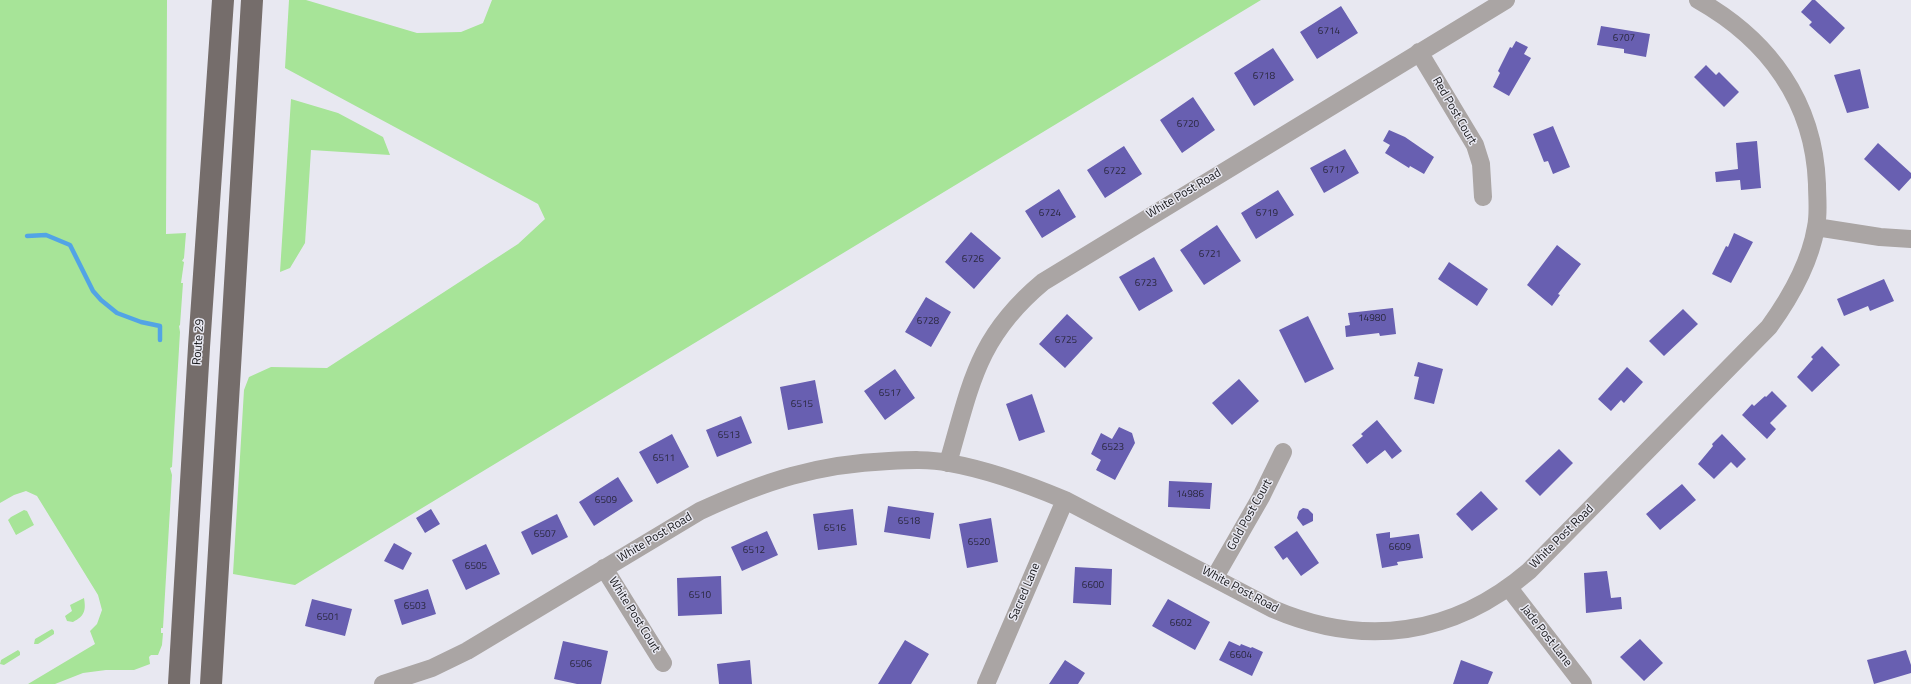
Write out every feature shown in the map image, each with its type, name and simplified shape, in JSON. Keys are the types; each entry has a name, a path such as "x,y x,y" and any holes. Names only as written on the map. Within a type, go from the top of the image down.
{"main road":[{"name":"Route 29","path":"180,684 199,347 223,0"},
{"path":"211,684 252,0"}],"street":[{"name":"White Post Road","path":"948,463 974,374 981,357 1001,324 1029,293 1043,282 1120,233 1506,0"},
{"name":"White Post Road","path":"383,684 432,668 468,651 700,511 741,492 785,476 859,462 913,460 948,463 1003,476 1064,500 1215,577 1273,609 1297,619 1333,628 1369,632 1403,630 1436,624 1484,604 1509,588 1529,571 1768,327 1793,289 1808,254 1816,227 1818,211 1814,153 1805,120 1797,100 1780,70 1756,42 1716,10 1698,0"},
{"name":"Red Post Court","path":"1419,52 1475,145 1481,164 1484,197"},
{"path":"1816,227 1880,237 1911,239"},
{"name":"Gold Post Court","path":"1215,577 1261,497 1283,452"},
{"name":"Sacred Lane","path":"986,684 1064,500"},
{"name":"White Post Court","path":"604,568 663,663"},
{"name":"Jade Post Lane","path":"1509,588 1583,684"}],"green space":[{"path":"0,0 167,0 166,234 186,233 184,258 182,261 184,262 181,283 183,283 179,326 180,332 172,467 170,468 172,475 163,628 161,628 161,633 163,633 162,645 158,655 151,655 149,657 150,664 134,670 106,670 83,673 55,684 28,684 95,644 90,631 97,624 102,610 98,595 37,496 26,491 14,495 0,503"},
{"path":"289,0 306,0 417,33 461,32 483,23 492,0 1261,0 295,585 233,574 244,390 249,377 271,367 327,368 518,244 545,219 538,204 285,68"},
{"path":"291,99 338,113 383,137 390,155 311,150 305,243 290,268 280,272"},
{"path":"24,510 27,511 34,525 16,535 8,520"},
{"path":"84,598 85,609 82,615 73,622 67,621 65,616 72,611 70,605"},
{"path":"52,629 54,634 38,644 34,644 35,639"},
{"path":"18,650 20,655 4,665 0,664 1,660"}],"building":[{"path":"1812,0 1815,0 1845,28 1830,44 1809,25 1812,22 1801,12"},
{"path":"1341,6 1358,33 1317,59 1300,32"},
{"path":"1601,26 1650,34 1646,57 1624,53 1624,49 1597,45"},
{"path":"1516,41 1528,47 1524,54 1531,58 1509,96 1493,87 1500,73 1498,71 1510,47 1512,48"},
{"path":"1273,48 1294,80 1254,106 1234,73"},
{"path":"1706,65 1716,75 1719,72 1739,92 1724,107 1694,77"},
{"path":"1860,69 1869,108 1847,113 1834,75"},
{"path":"1193,97 1215,130 1182,153 1160,120"},
{"path":"1553,126 1570,167 1553,174 1548,161 1544,162 1533,134"},
{"path":"1389,130 1405,137 1434,157 1424,174 1410,166 1409,168 1385,153 1390,145 1383,141"},
{"path":"1757,141 1761,188 1741,190 1740,180 1716,182 1715,172 1738,169 1736,143"},
{"path":"1878,143 1911,173 1911,178 1899,191 1864,159"},
{"path":"1124,146 1142,174 1105,198 1087,170"},
{"path":"1345,149 1359,173 1324,193 1310,168"},
{"path":"1059,189 1076,217 1042,238 1025,211"},
{"path":"1278,190 1294,215 1256,239 1241,213"},
{"path":"1217,225 1241,261 1204,285 1180,250"},
{"path":"971,232 1001,258 974,289 945,262"},
{"path":"1734,233 1753,242 1731,283 1712,274 1726,246 1728,247"},
{"path":"1557,245 1581,264 1558,294 1560,295 1552,306 1527,285"},
{"path":"1154,257 1173,291 1139,311 1119,277"},
{"path":"1449,262 1488,289 1477,306 1438,279"},
{"path":"1884,279 1894,301 1870,311 1868,306 1844,316 1837,299"},
{"path":"926,297 951,312 931,347 905,332"},
{"path":"1393,308 1396,334 1380,336 1379,333 1346,337 1345,326 1350,325 1348,313"},
{"path":"1683,309 1698,324 1664,356 1649,341"},
{"path":"1067,314 1093,338 1065,368 1039,344"},
{"path":"1308,316 1334,369 1305,383 1279,330"},
{"path":"1822,346 1840,365 1812,392 1797,377 1813,359 1811,357"},
{"path":"1418,362 1443,369 1434,404 1414,399 1419,377 1414,376"},
{"path":"1627,367 1643,382 1624,403 1621,400 1611,411 1598,399"},
{"path":"895,369 915,398 885,420 864,391"},
{"path":"1239,379 1259,401 1232,425 1212,403"},
{"path":"815,380 823,423 788,430 780,387"},
{"path":"1772,391 1787,406 1770,423 1776,429 1767,439 1742,415 1752,404 1754,406"},
{"path":"1032,394 1045,432 1019,441 1006,404"},
{"path":"741,416 752,443 717,457 706,430"},
{"path":"1377,420 1402,451 1392,459 1385,450 1367,464 1352,445 1363,436 1361,434"},
{"path":"1119,427 1132,433 1135,443 1115,480 1096,470 1101,460 1091,454 1101,433 1112,439"},
{"path":"672,434 689,467 657,484 639,452"},
{"path":"1722,434 1746,459 1737,468 1731,462 1714,479 1698,464 1713,446 1712,444"},
{"path":"1559,449 1573,463 1540,496 1525,481"},
{"path":"618,477 633,501 594,526 579,502"},
{"path":"1169,481 1212,483 1210,509 1168,507"},
{"path":"1682,484 1696,500 1660,530 1646,514"},
{"path":"1481,491 1498,509 1472,531 1456,514"},
{"path":"888,506 934,513 930,539 884,532"},
{"path":"1303,508 1308,509 1313,514 1313,521 1303,526 1297,518 1299,511"},
{"path":"431,509 440,524 425,533 416,518"},
{"path":"853,509 857,545 818,550 813,514"},
{"path":"557,514 568,537 532,555 521,532"},
{"path":"991,518 998,562 967,568 959,524"},
{"path":"767,531 778,555 742,571 731,547"},
{"path":"1297,531 1319,563 1301,576 1287,557 1283,560 1274,547"},
{"path":"1390,532 1390,538 1419,534 1423,558 1397,562 1398,565 1382,568 1376,534"},
{"path":"394,543 412,553 403,570 384,561"},
{"path":"486,544 500,574 466,590 452,560"},
{"path":"1075,567 1112,569 1111,605 1073,603"},
{"path":"1607,571 1611,598 1621,597 1622,609 1586,613 1584,573"},
{"path":"721,576 722,614 678,616 677,578"},
{"path":"428,589 436,614 402,625 394,600"},
{"path":"312,599 352,609 345,636 305,626"},
{"path":"1168,599 1210,622 1195,650 1152,626"},
{"path":"1640,639 1663,663 1644,681 1620,657"},
{"path":"905,640 929,654 911,684 878,684"},
{"path":"563,641 608,651 601,684 577,684 554,679"},
{"path":"1229,641 1240,646 1241,644 1251,648 1252,647 1263,652 1252,676 1219,660"},
{"path":"1906,650 1911,665 1911,673 1874,684 1867,660"},
{"path":"750,660 752,684 719,684 717,664"},
{"path":"1065,660 1085,673 1078,684 1049,684"},
{"path":"1461,660 1493,672 1488,684 1453,684"}],"waterway":[{"path":"27,236 46,235 70,245 93,291 101,300 117,313 141,322 160,326 160,340"}]}
